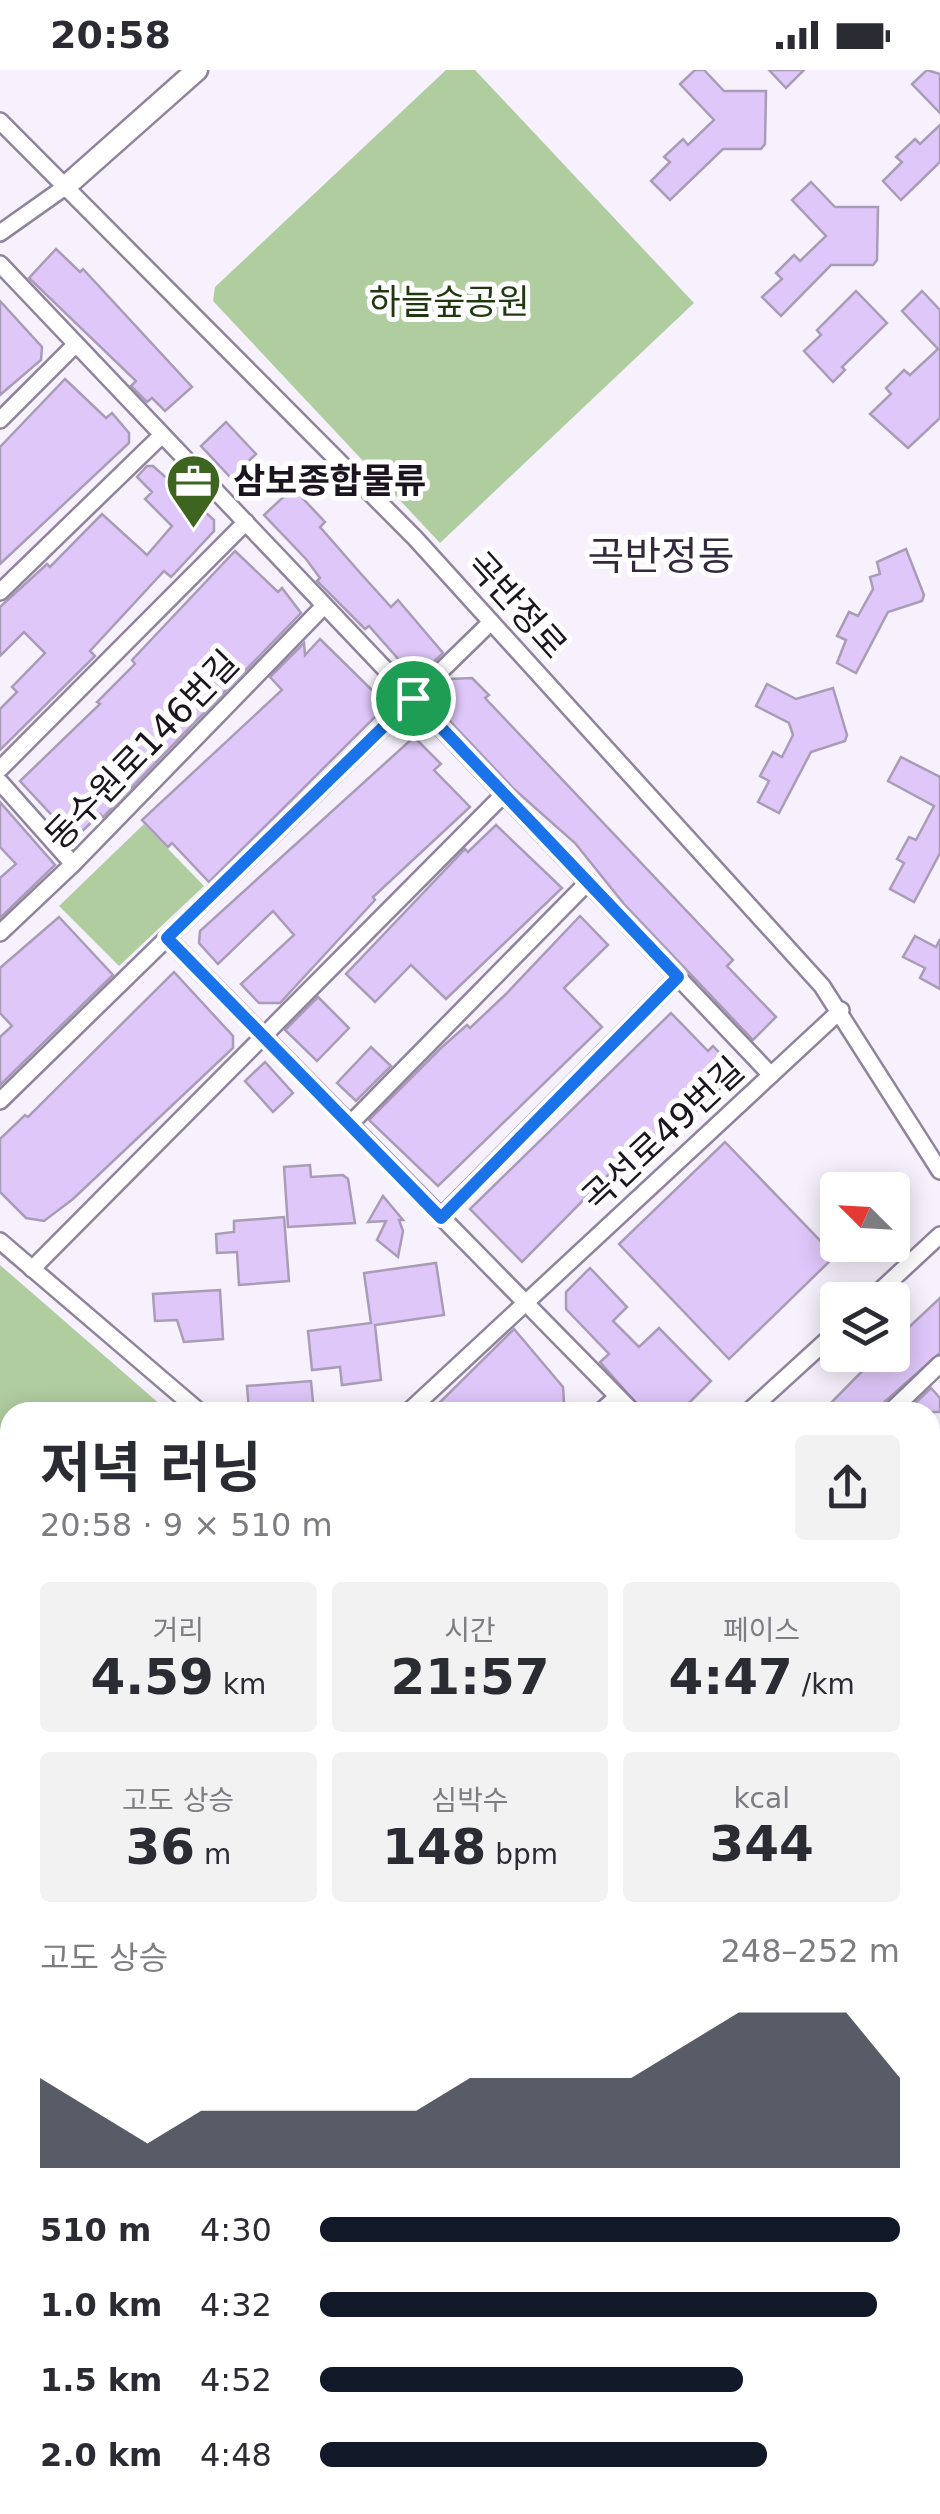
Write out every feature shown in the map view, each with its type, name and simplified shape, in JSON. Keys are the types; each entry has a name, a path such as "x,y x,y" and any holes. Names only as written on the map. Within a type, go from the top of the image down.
{"street":[{"path":"0,232 65,186 197,70"},
{"name":"곡반정로","path":"0,121 414,538 840,1010 940,1171"},
{"path":"0,264 771,1075"},
{"path":"0,420 76,344"},
{"path":"0,592 162,434"},
{"path":"0,769 246,522"},
{"name":"동수원로146번길","path":"0,933 73,864 324,606"},
{"path":"0,1101 491,622"},
{"path":"0,782 73,864"},
{"path":"32,1269 504,794"},
{"path":"350,1124 588,882"},
{"path":"167,938 623,1402"},
{"path":"441,1218 678,977"},
{"name":"곡선로49번길","path":"419,1402 840,1010"},
{"path":"890,1282 940,1236"},
{"path":"0,1242 188,1402"},
{"path":"759,1402 820,1346"},
{"path":"900,1402 940,1364"},
{"path":"611,1402 617,1396"}],"green space":[{"name":"하늘숲공원","path":"446,70 475,70 694,303 440,543 213,301 215,287"},
{"path":"144,824 204,886 119,966 59,906"},
{"path":"0,1265 158,1402 0,1402"}],"building":[{"path":"695,70 704,70 724,91 766,91 765,144 761,149 723,149 670,200 651,181 670,162 664,157 683,139 688,145 714,120 680,84"},
{"path":"769,70 804,70 786,88"},
{"path":"927,70 940,74 940,113 912,84"},
{"path":"940,125 940,162 901,200 883,181 902,162 896,157 915,139 920,144"},
{"path":"811,182 835,207 878,207 877,260 873,265 831,265 781,316 762,297 782,279 776,273 794,255 800,261 826,236 792,200"},
{"path":"56,249 80,272 83,269 192,387 165,411 152,398 147,402 131,386 136,381 29,278"},
{"path":"856,291 887,323 842,367 845,370 833,382 804,351 821,335 817,330"},
{"path":"922,291 940,310 940,418 908,448 870,414 891,394 886,388 904,370 910,375 938,349 902,311"},
{"path":"0,301 42,347 41,360 0,395"},
{"path":"65,379 106,418 112,413 129,433 129,443 0,564 0,447"},
{"path":"226,422 256,454 231,478 201,446"},
{"path":"147,466 153,466 214,520 214,531 171,577 164,571 90,651 95,656 0,750 0,709 17,692 12,687 45,653 24,632 0,656 0,607 47,564 50,567 102,514 147,555 172,526 145,499 152,492 137,477"},
{"path":"293,488 325,522 320,527 391,607 398,600 443,653 416,679 369,626 365,629 317,581 320,578 306,559 264,515"},
{"path":"906,549 924,595 922,601 888,612 856,673 837,663 846,640 837,636 849,612 858,616 873,589 870,577 880,574 877,562"},
{"path":"235,551 278,592 282,588 301,613 103,817 100,814 74,839 20,781 100,704 97,702 135,664 132,660"},
{"path":"320,639 380,698 380,712 209,882 172,843 168,847 142,820 282,690 270,677 304,643 305,655"},
{"path":"472,678 489,695 485,698 733,960 727,966 776,1017 753,1040 624,904 575,843 514,789 432,702 431,696 449,679"},
{"path":"767,684 796,699 833,688 847,735 845,741 811,752 779,813 758,802 769,781 760,776 773,752 782,757 793,735 789,723 756,706"},
{"path":"414,737 441,764 434,770 470,807 373,897 375,900 280,1003 259,1003 241,984 294,935 273,911 218,964 199,943 200,931"},
{"path":"901,757 940,777 940,853 914,902 890,889 904,863 897,859 909,837 916,840 934,806 888,781"},
{"path":"0,802 55,865 0,918 0,878 16,864 0,847"},
{"path":"496,825 562,888 446,999 411,965 375,1002 346,974 465,849 468,852"},
{"path":"580,916 608,945 564,988 602,1027 438,1186 369,1120 442,1047 467,1025 470,1028 506,994"},
{"path":"59,917 113,975 0,1085 0,1037 12,1026 0,1013 0,968"},
{"path":"915,936 936,947 940,939 940,989 920,978 925,968 903,957"},
{"path":"174,972 233,1036 233,1048 73,1199 44,1221 26,1218 0,1192 0,1139 25,1115 28,1117"},
{"path":"318,997 349,1028 317,1061 285,1030"},
{"path":"671,1013 708,1051 713,1046 732,1066 727,1082 631,1173 621,1162 522,1262 470,1209"},
{"path":"371,1047 391,1066 356,1101 337,1083"},
{"path":"265,1062 293,1093 273,1112 245,1081"},
{"path":"725,1142 820,1240 820,1262 829,1262 729,1359 619,1244"},
{"path":"310,1165 311,1177 343,1175 348,1179 355,1223 288,1227 284,1167"},
{"path":"383,1196 403,1220 399,1220 403,1231 398,1257 377,1240 386,1221 368,1222"},
{"path":"284,1217 289,1281 239,1285 237,1252 217,1253 216,1234 234,1232 234,1221"},
{"path":"436,1263 444,1315 375,1325 381,1380 342,1385 340,1367 312,1370 308,1331 371,1323 364,1273"},
{"path":"590,1268 627,1307 613,1321 639,1347 659,1328 711,1381 690,1402 635,1402 600,1362 609,1354 566,1309 566,1292"},
{"path":"220,1290 223,1339 184,1342 177,1320 155,1321 153,1294"},
{"path":"940,1298 940,1353 884,1402 832,1402 861,1372 910,1372 910,1326"},
{"path":"514,1329 563,1387 564,1402 440,1402"},
{"path":"311,1381 313,1402 248,1402 247,1386"},
{"path":"931,1388 940,1398 940,1402 916,1402"}],"place":[{"name":"삼보종합물류","path":"194,530"}],"district":[{"name":"곡반정동","path":"661,556"}],"route":[{"path":"413,698 678,977 441,1218 167,938 413,698"}]}
